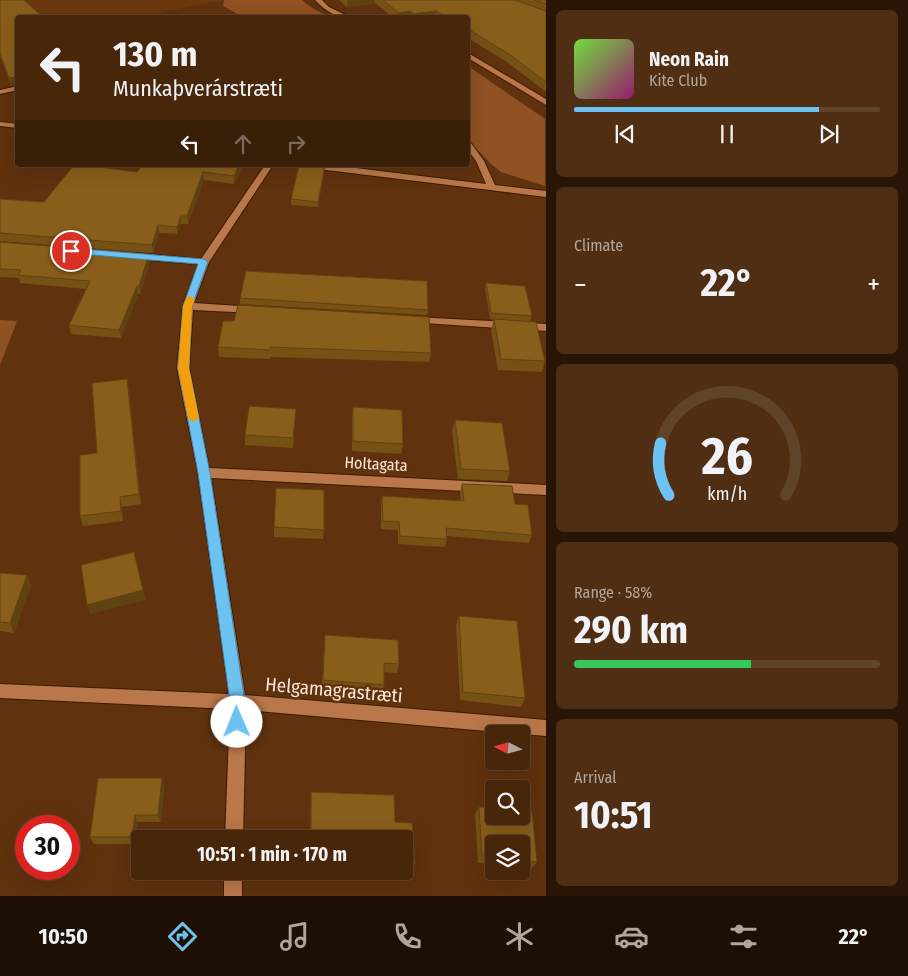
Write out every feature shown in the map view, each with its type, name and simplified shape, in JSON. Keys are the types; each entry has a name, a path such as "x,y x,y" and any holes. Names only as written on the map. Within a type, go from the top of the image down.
{"street":[{"path":"318,0 327,8 342,15"},
{"path":"470,56 546,103"},
{"path":"0,92 15,89"},
{"path":"0,124 15,126"},
{"path":"470,148 480,161 492,188"},
{"path":"234,830 238,702 204,473 183,368 188,306 204,262 268,167"},
{"path":"326,167 546,194"},
{"path":"123,255 204,262"},
{"path":"188,306 267,311"},
{"path":"406,319 546,328"},
{"name":"Holtagata","path":"204,473 546,490"},
{"name":"Helgamagrastræti","path":"0,691 238,702 546,728"},
{"path":"233,880 233,896"}],"shaded area":[{"path":"0,0 224,0 147,15 15,15"},
{"path":"224,0 302,0 326,15 239,15 223,6"},
{"path":"470,67 545,119 545,186 501,172 470,142"},
{"path":"0,320 17,321 0,365"}],"building":[{"path":"0,0 24,0 41,15 15,15 15,77 9,78 0,53"},
{"path":"383,0 515,0 546,11 546,82 509,54 470,30 470,15 443,15 436,11 414,14 411,11 399,13"},
{"path":"534,0 546,0 546,4"},
{"path":"72,167 98,167 137,172 141,167 238,167 234,176 203,172 187,216 181,216 177,227 158,225 152,245 0,233 0,199 44,202"},
{"path":"299,167 325,167 318,202 291,199"},
{"path":"0,242 149,254 139,286 137,286 119,330 69,325 90,281 18,275 21,270 0,269"},
{"path":"246,271 427,281 428,310 240,298"},
{"path":"486,283 525,286 532,316 491,313"},
{"path":"238,305 429,317 431,353 270,347 270,350 218,347 223,321 234,321"},
{"path":"494,319 536,322 545,361 501,359"},
{"path":"127,379 139,494 120,497 121,511 80,516 80,455 97,453 92,383"},
{"path":"249,406 296,409 293,438 245,435"},
{"path":"353,407 402,410 403,444 353,441"},
{"path":"455,420 502,423 510,471 461,469"},
{"path":"462,484 512,486 515,504 528,505 532,535 446,528 447,539 400,536 399,522 383,521 382,496 464,501"},
{"path":"276,488 324,490 324,530 274,527"},
{"path":"134,552 143,590 87,605 81,565"},
{"path":"0,573 27,575 10,623 0,622"},
{"path":"459,616 517,621 525,698 463,692"},
{"path":"325,635 398,640 399,664 384,663 384,685 323,680"},
{"path":"98,778 162,778 158,815 135,815 131,837 90,837"},
{"path":"311,792 394,795 395,822 412,823 413,830 311,830"},
{"path":"479,807 485,807 485,825 530,825 530,812 532,812 537,862 530,861 530,835 485,835 485,856 482,856"},
{"path":"413,837 415,864 413,864"}],"slow traffic":[{"path":"190,299 183,368 193,418"}],"route":[{"path":"71,251 204,262 188,306 183,368 204,473 238,702 237,722"}]}
